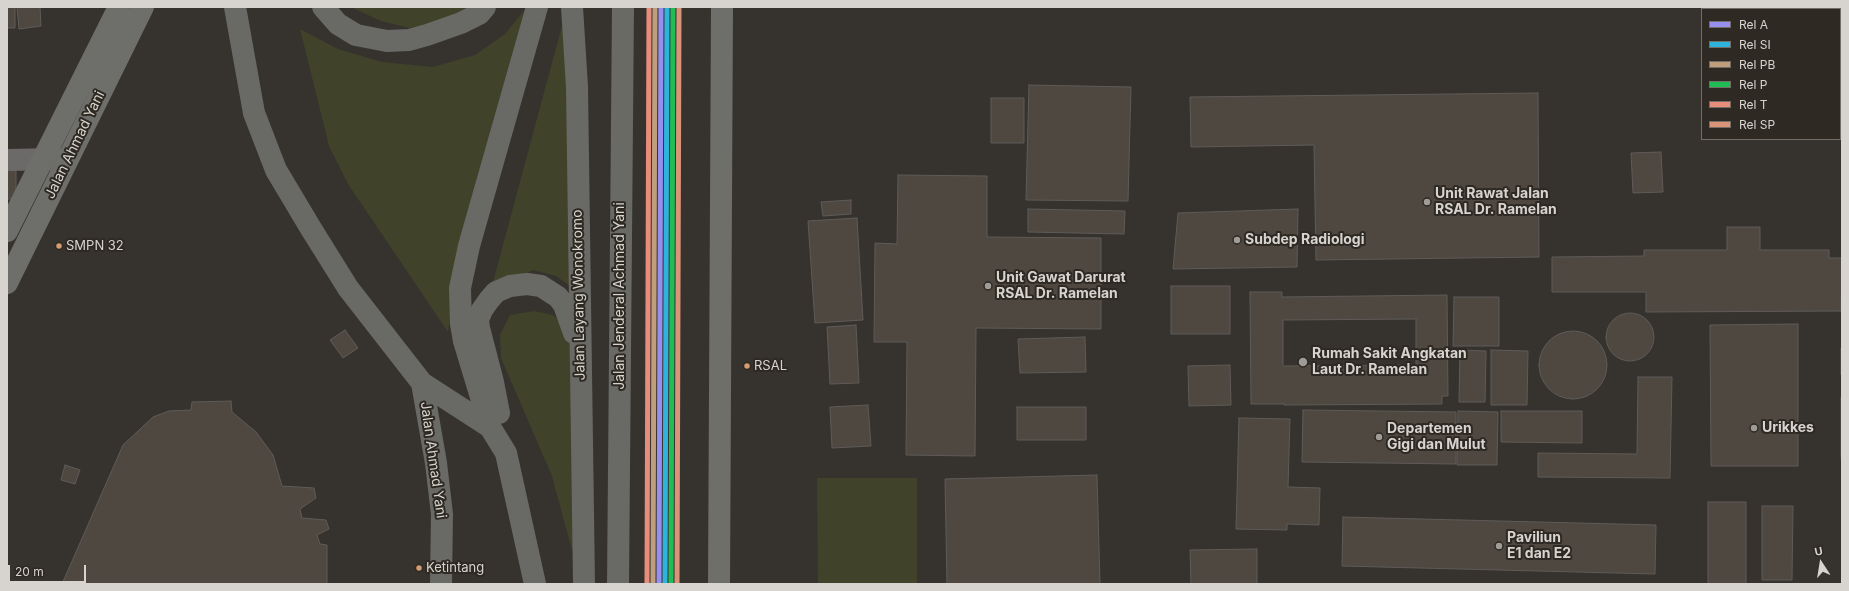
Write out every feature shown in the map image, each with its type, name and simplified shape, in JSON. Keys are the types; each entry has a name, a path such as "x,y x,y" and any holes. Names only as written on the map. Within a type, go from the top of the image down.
{"highway":[{"path":"235,7 254,113 276,170 348,288 422,383 490,427"},
{"path":"323,7 338,24 356,35 387,41 409,40 434,33 461,23 479,14 485,7"},
{"path":"506,453 490,427 464,341 460,324 460,288 472,238 537,7"},
{"name":"Jalan Layang Wonokromo","path":"572,7 577,88 584,584"},
{"name":"Jalan Jenderal Achmad Yani","path":"618,584 623,7"},
{"path":"535,584 506,453 493,382 479,328 480,315 496,292 510,286 527,284 541,286 558,297 564,305 580,356"},
{"name":"Jalan Ahmad Yani","path":"422,383 436,463 442,514 441,584"}],"street":[{"name":"Jalan Ahmad Yani","path":"10,219 44,159 119,7"},
{"name":"Jalan Ahmad Yani","path":"7,283 143,7"},
{"path":"719,584 722,7"},
{"path":"7,160 68,160"},
{"path":"30,186 50,196"}],"green space":[{"path":"351,7 478,7 444,26 409,28 381,21"},
{"path":"527,7 459,268 448,332 348,184 329,146 300,29 338,49 382,62 433,67 475,55 505,34"},
{"path":"567,7 580,293 556,276 533,270 511,281 489,297"},
{"path":"534,311 553,315 573,332 575,552 572,550 552,476 501,358 500,335 510,315"},
{"path":"817,478 917,478 917,584 818,584"}],"building":[{"path":"7,7 15,7 15,28 7,28"},
{"path":"17,7 40,7 41,26 19,29"},
{"path":"1029,85 1131,87 1128,201 1026,200"},
{"name":"Unit Rawat Jalan RSAL Dr. Ramelan","path":"1538,93 1539,257 1316,260 1314,145 1191,147 1190,97"},
{"path":"991,98 1024,98 1024,143 991,143"},
{"path":"1661,152 1663,192 1633,193 1631,153"},
{"path":"7,169 16,169 16,199 7,199"},
{"name":"Unit Gawat Darurat RSAL Dr. Ramelan","path":"898,175 987,176 987,237 1101,238 1101,329 976,328 975,456 906,455 907,342 874,342 875,243 897,244"},
{"path":"851,200 851,214 823,216 821,202"},
{"path":"1028,209 1125,211 1124,234 1028,232"},
{"name":"Subdep Radiologi","path":"1298,209 1297,267 1173,269 1178,213"},
{"path":"857,218 863,320 815,323 808,221"},
{"path":"1727,227 1760,227 1760,250 1829,250 1829,258 1842,258 1841,311 1646,312 1646,292 1552,292 1552,257 1644,256 1644,250 1727,250"},
{"path":"1171,286 1230,286 1230,334 1171,334"},
{"path":"1250,292 1282,292 1282,297 1447,295 1448,396 1442,396 1442,404 1251,404","holes":["1416,319 1416,365 1283,366 1283,320"]},
{"path":"1454,297 1499,297 1499,346 1453,346"},
{"path":"1630,313 1639,315 1647,320 1652,328 1654,337 1652,346 1647,354 1639,359 1630,361 1621,359 1613,354 1608,346 1606,337 1608,328 1613,320 1621,315"},
{"name":"Urikkes","path":"1798,324 1798,466 1711,466 1710,325"},
{"path":"856,325 859,383 830,384 827,327"},
{"path":"345,330 358,348 343,358 330,340"},
{"path":"1566,331 1580,331 1592,337 1601,346 1607,358 1605,378 1597,389 1586,397 1580,399 1566,399 1560,397 1549,389 1541,378 1539,372 1539,358 1541,352 1549,341 1560,333"},
{"path":"1085,337 1086,372 1020,373 1018,339"},
{"path":"1842,349 1842,375 1841,375"},
{"path":"1460,350 1486,351 1485,402 1459,402"},
{"path":"1491,350 1528,351 1527,405 1491,405"},
{"path":"1230,365 1231,405 1189,406 1188,366"},
{"path":"1638,377 1672,377 1670,478 1538,477 1538,453 1637,454"},
{"path":"1842,398 1842,469 1841,455"},
{"path":"231,401 232,412 256,432 273,455 282,486 314,488 316,498 300,509 302,518 326,520 329,529 317,535 320,544 327,545 327,584 62,584 123,445 153,417 169,411 191,410 192,402"},
{"path":"868,405 871,446 832,448 830,407"},
{"path":"1017,407 1086,407 1086,440 1017,440"},
{"name":"Departemen Gigi dan Mulut","path":"1303,410 1456,412 1456,464 1302,462"},
{"path":"1458,411 1498,412 1497,465 1457,465"},
{"path":"1501,411 1582,411 1582,443 1501,442"},
{"path":"1239,418 1290,419 1288,487 1320,488 1319,525 1287,524 1287,530 1236,529"},
{"path":"65,465 80,470 75,484 61,480"},
{"path":"1097,475 1100,584 947,584 945,479"},
{"path":"1708,502 1746,502 1746,584 1708,584"},
{"path":"1762,506 1793,506 1792,580 1762,580"},
{"name":"Paviliun E1 dan E2","path":"1343,517 1656,525 1655,574 1342,566"},
{"path":"1257,549 1257,584 1191,584 1190,550"}],"rail line":[{"name":"T","path":"647,584 649,7"},
{"name":"PB","path":"653,584 655,7"},
{"name":"A","path":"659,584 661,7"},
{"name":"SI","path":"665,584 667,7"},
{"name":"P","path":"671,584 673,7"},
{"name":"SP","path":"677,584 679,7"}],"place":[{"name":"Unit Rawat Jalan RSAL Dr. Ramelan","path":"1427,202"},
{"name":"Subdep Radiologi","path":"1237,240"},
{"name":"SMPN 32","path":"59,246"},
{"name":"Unit Gawat Darurat RSAL Dr. Ramelan","path":"988,286"},
{"name":"Rumah Sakit Angkatan Laut Dr. Ramelan","path":"1303,362"},
{"name":"RSAL","path":"747,366"},
{"name":"Urikkes","path":"1754,428"},
{"name":"Departemen Gigi dan Mulut","path":"1379,437"},
{"name":"Paviliun E1 dan E2","path":"1499,546"},
{"name":"Ketintang","path":"419,568"}]}
